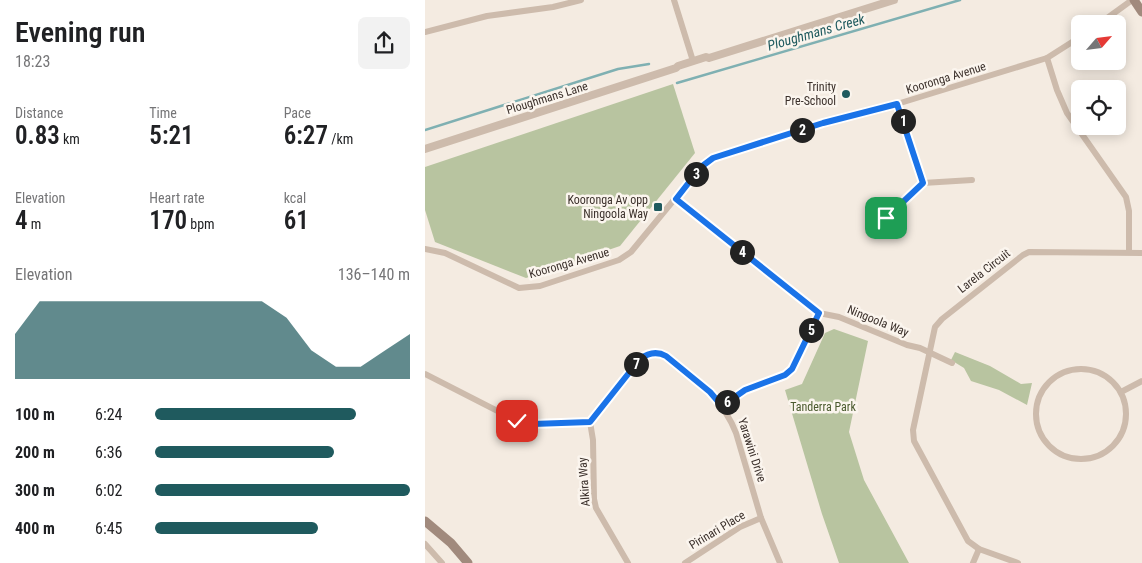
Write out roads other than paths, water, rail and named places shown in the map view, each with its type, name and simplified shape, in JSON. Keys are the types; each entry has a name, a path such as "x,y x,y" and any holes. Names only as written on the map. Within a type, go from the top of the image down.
{"main road":[{"path":"1133,0 1142,12"},
{"path":"425,521 451,543 468,563"}],"street":[{"path":"425,32 487,16 553,7 581,0"},
{"path":"674,0 693,61"},
{"name":"Ploughmans Lane","path":"676,68 679,69 894,0"},
{"path":"1112,15 1133,0"},
{"name":"Kooronga Avenue","path":"425,249 445,253 519,288 540,286 619,260 631,252 701,167 713,158 823,123 897,104 1047,58 1071,43"},
{"name":"Ploughmans Lane","path":"425,149 693,61 706,57 709,58"},
{"path":"1047,58 1057,90 1067,113 1126,197 1129,211 1129,252"},
{"path":"897,104 923,183"},
{"path":"886,218 923,183 972,180"},
{"name":"Ningoola Way","path":"676,199 819,313 839,317 930,353"},
{"name":"Larela Circuit","path":"1018,563 979,549 965,537 914,441 913,430 937,323 1023,255 1035,251 1142,253"},
{"path":"722,406 745,390 789,373 795,365 819,313"},
{"name":"Yarawini Drive","path":"590,422 640,359 651,353 661,353 666,356 710,392 722,406 736,433 761,518 780,563"},
{"path":"930,353 952,363"},
{"path":"1078,368 1093,370 1107,376 1121,392 1126,407 1124,428 1115,444 1101,454 1082,459 1069,457 1051,447 1042,435 1036,416 1039,398 1045,387 1061,373 1078,368"},
{"path":"425,374 517,421 533,424 590,422"},
{"path":"1121,392 1142,380"},
{"name":"Alkira Way","path":"590,422 593,440 594,499 596,508 628,563"},
{"name":"Pirinari Place","path":"685,563 740,527 761,518"},
{"path":"425,544 442,563"},
{"path":"973,563 979,549"}],"waterway":[{"name":"Ploughmans Creek","path":"677,83 960,0"},
{"name":"Ploughmans Creek","path":"425,130 618,69 649,64"}],"place":[{"name":"Trinity Pre-School","path":"846,94"},
{"name":"Kooronga Av opp Ningoola Way","path":"658,207"}],"park label":[{"name":"Tanderra Park","path":"823,407"}]}
